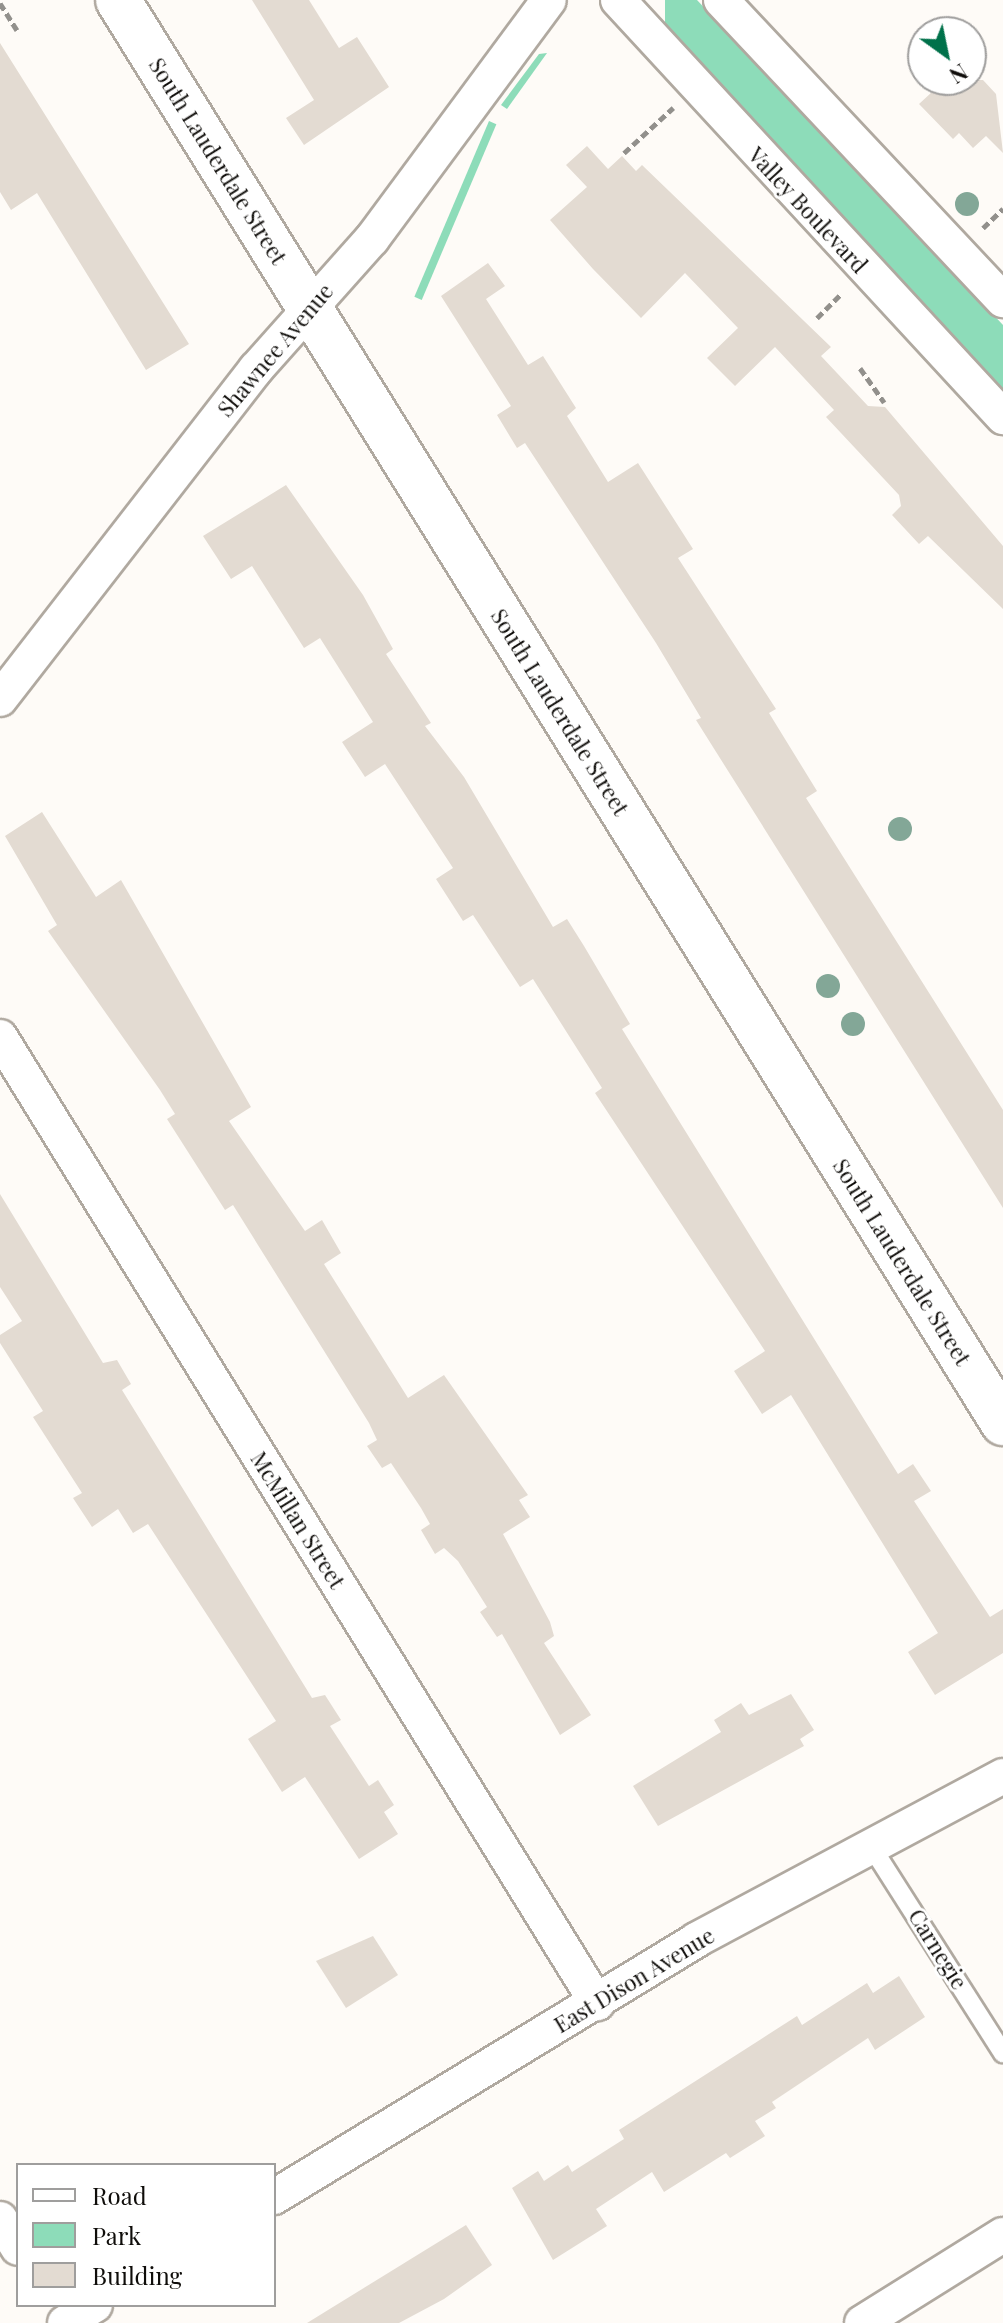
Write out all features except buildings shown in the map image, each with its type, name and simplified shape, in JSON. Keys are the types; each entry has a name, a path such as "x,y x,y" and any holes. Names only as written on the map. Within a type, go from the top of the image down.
{"street":[{"name":"South Lauderdale Street","path":"118,0 1003,1423"},
{"name":"Shawnee Avenue","path":"0,699 309,306 372,239 549,0"},
{"name":"Valley Boulevard","path":"618,0 1003,417"},
{"path":"721,0 1003,300"},
{"name":"McMillan Street","path":"0,1037 597,2003"},
{"name":"East Dison Avenue","path":"276,2196 597,2003 871,1846 1003,1776"},
{"path":"0,2219 16,2245"},
{"path":"862,2323 1003,2235"},
{"path":"65,2323 92,2307"}],"lane":[{"name":"Carnegie","path":"871,1846 1003,2053"}],"path":[{"path":"0,3 17,30"},
{"path":"624,153 678,103"},
{"path":"973,237 1003,209"},
{"path":"817,318 851,285"},
{"path":"860,368 884,402"}],"green space":[{"path":"665,0 697,0 1003,325 1003,392 665,29"},
{"path":"547,53 507,109 501,105 539,54"},
{"path":"489,121 496,124 422,300 414,297"}]}
